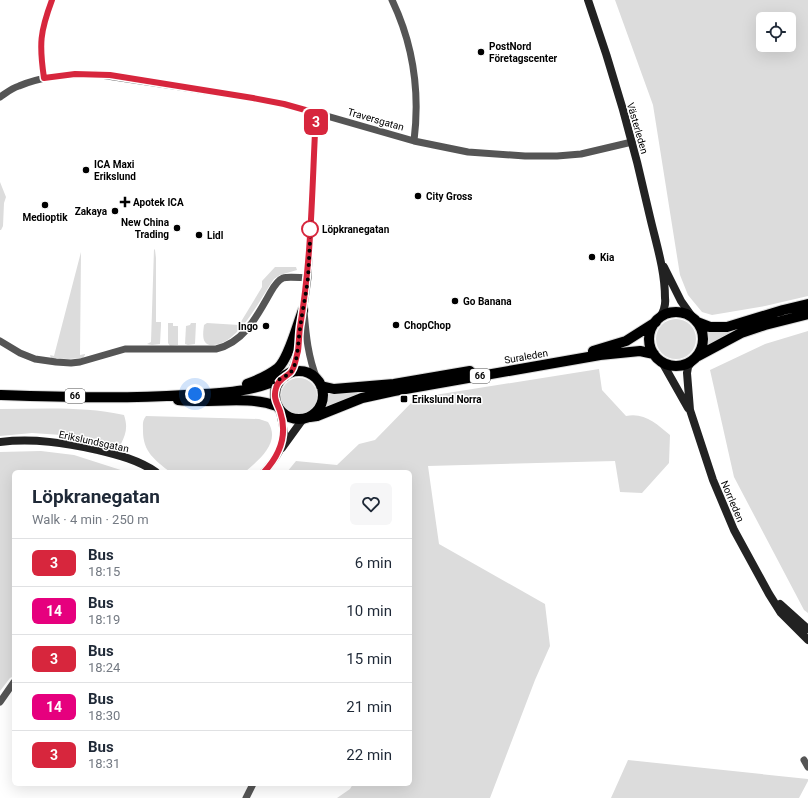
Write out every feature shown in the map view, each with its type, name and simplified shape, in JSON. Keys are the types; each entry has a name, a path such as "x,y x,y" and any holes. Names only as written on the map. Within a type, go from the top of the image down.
{"main road":[{"name":"66","path":"658,320 667,314 686,314 710,327 726,327 808,304"},
{"path":"150,397 217,390 248,384 269,374 284,360 303,310"},
{"name":"66","path":"658,358 670,365 678,366 741,334 765,325 808,314"},
{"path":"658,320 651,330 650,341 658,358"},
{"name":"Suraleden","path":"319,383 334,389 394,384 600,349 626,341 658,320"},
{"path":"694,359 701,349 703,340 702,331 695,320"},
{"name":"Suraleden","path":"306,418 318,416 362,398 394,391 600,355 640,351 658,358"},
{"name":"66","path":"0,395 150,397 216,394 236,392 272,382 288,374 300,371 307,373 319,383"},
{"path":"279,408 275,396 276,388 280,381 288,374"},
{"path":"306,418 318,410 323,400 319,383"},
{"name":"66","path":"150,397 195,402 257,401 279,408 290,418 297,420 306,418"}],"street":[{"path":"44,78 40,42 43,24 52,0"},
{"path":"392,0 405,32 412,63 416,102 414,141"},
{"name":"Västerleden","path":"588,0 632,142 662,264 665,300 664,310 658,320"},
{"name":"Traversgatan","path":"0,97 18,86 44,78 75,74 110,75 284,104 414,141 468,152 525,156 556,156 581,154 632,142"},
{"path":"288,374 294,366 298,349 308,278 316,113"},
{"name":"Västerleden","path":"662,264 681,301 695,320"},
{"path":"0,342 35,359 71,363 80,362 125,349 216,349 227,346 242,335 280,280 284,278 308,278"},
{"path":"303,310 312,369 319,383"},
{"name":"Norrleden","path":"658,358 690,410 713,480 731,523 769,594 781,613 808,640"},
{"name":"Norrleden","path":"690,410 688,367 694,359"},
{"path":"278,453 284,434 279,408"},
{"path":"266,470 306,418"},
{"name":"Erikslundsgatan","path":"0,442 33,440 70,444 133,460 153,470"},
{"name":"Norrleden","path":"769,594 808,629"},
{"path":"0,702 12,685"},
{"path":"804,760 808,767"},
{"path":"246,798 252,786"}],"shaded area":[{"path":"615,0 808,0 808,296 765,306 712,315 702,312 688,295 680,275 653,105"},
{"path":"0,182 6,197 4,203 3,226 1,230 0,230"},
{"path":"154,249 156,258 156,322 161,322 161,325 160,344 152,345 147,344 151,342"},
{"path":"81,252 80,355 85,355 83,358 51,358 50,355 54,356"},
{"path":"275,267 296,267 297,270 280,275 274,279 248,319 231,338 222,343 212,345 206,343 204,341 203,332 204,325 207,323 239,325 262,287 262,281"},
{"path":"680,319 687,322 693,328 696,339 695,347 687,356 680,359 672,359 665,356 657,347 656,335 659,328 668,320"},
{"path":"168,323 173,323 173,326 178,326 178,345 170,346 168,343"},
{"path":"191,323 196,323 195,344 188,345 185,344 186,326 190,325"},
{"path":"706,331 731,331 731,332 707,346"},
{"path":"808,331 808,613 804,610 734,477 710,370 765,344"},
{"path":"599,369 602,390 626,416 633,415 644,417 655,423 670,435 669,463 642,493 620,492 615,461 428,466 439,544 545,604 550,646 535,680 490,798 337,798 352,786 412,786 412,470 289,470 296,461 337,465 359,444 375,440 416,398"},
{"path":"299,378 309,381 314,386 317,396 314,406 309,411 299,414 289,411 284,406 281,396 284,386 289,381"},
{"path":"357,392 357,395 324,410 327,402 327,393"},
{"path":"0,409 78,409 109,412 124,415 126,430 121,444 114,447 62,435 32,433 0,436"},
{"path":"146,416 259,419 268,422 272,436 267,450 257,462 247,470 168,470 151,455 145,445 144,420"},
{"path":"41,451 74,455 121,470 12,470 12,677 0,691 0,452"},
{"path":"628,760 808,779 808,781 799,798 611,798"}],"bus line":[{"name":"3","path":"52,0 44,20 40,42 44,78 75,74 110,75 253,98 284,104 316,113 308,278 298,349 294,366 290,373 277,384 275,401 280,411 284,434 278,453 266,470"}],"place":[{"name":"PostNord Företagscenter","path":"481,52"},
{"name":"ICA Maxi Erikslund","path":"86,170"},
{"name":"City Gross","path":"418,196"},
{"name":"Apotek ICA","path":"125,202"},
{"name":"Medioptik","path":"45,205"},
{"name":"Zakaya","path":"115,211"},
{"name":"New China Trading","path":"177,228"},
{"name":"Löpkranegatan","path":"310,229"},
{"name":"Lidl","path":"199,235"},
{"name":"Kia","path":"592,257"},
{"name":"Go Banana","path":"455,301"},
{"name":"ChopChop","path":"396,325"},
{"name":"Ingo","path":"266,326"},
{"name":"Erikslund Norra","path":"404,399"}],"route":[{"path":"195,394 236,392 272,382 290,373 294,366 298,349 308,278 311,222 310,229"}]}
